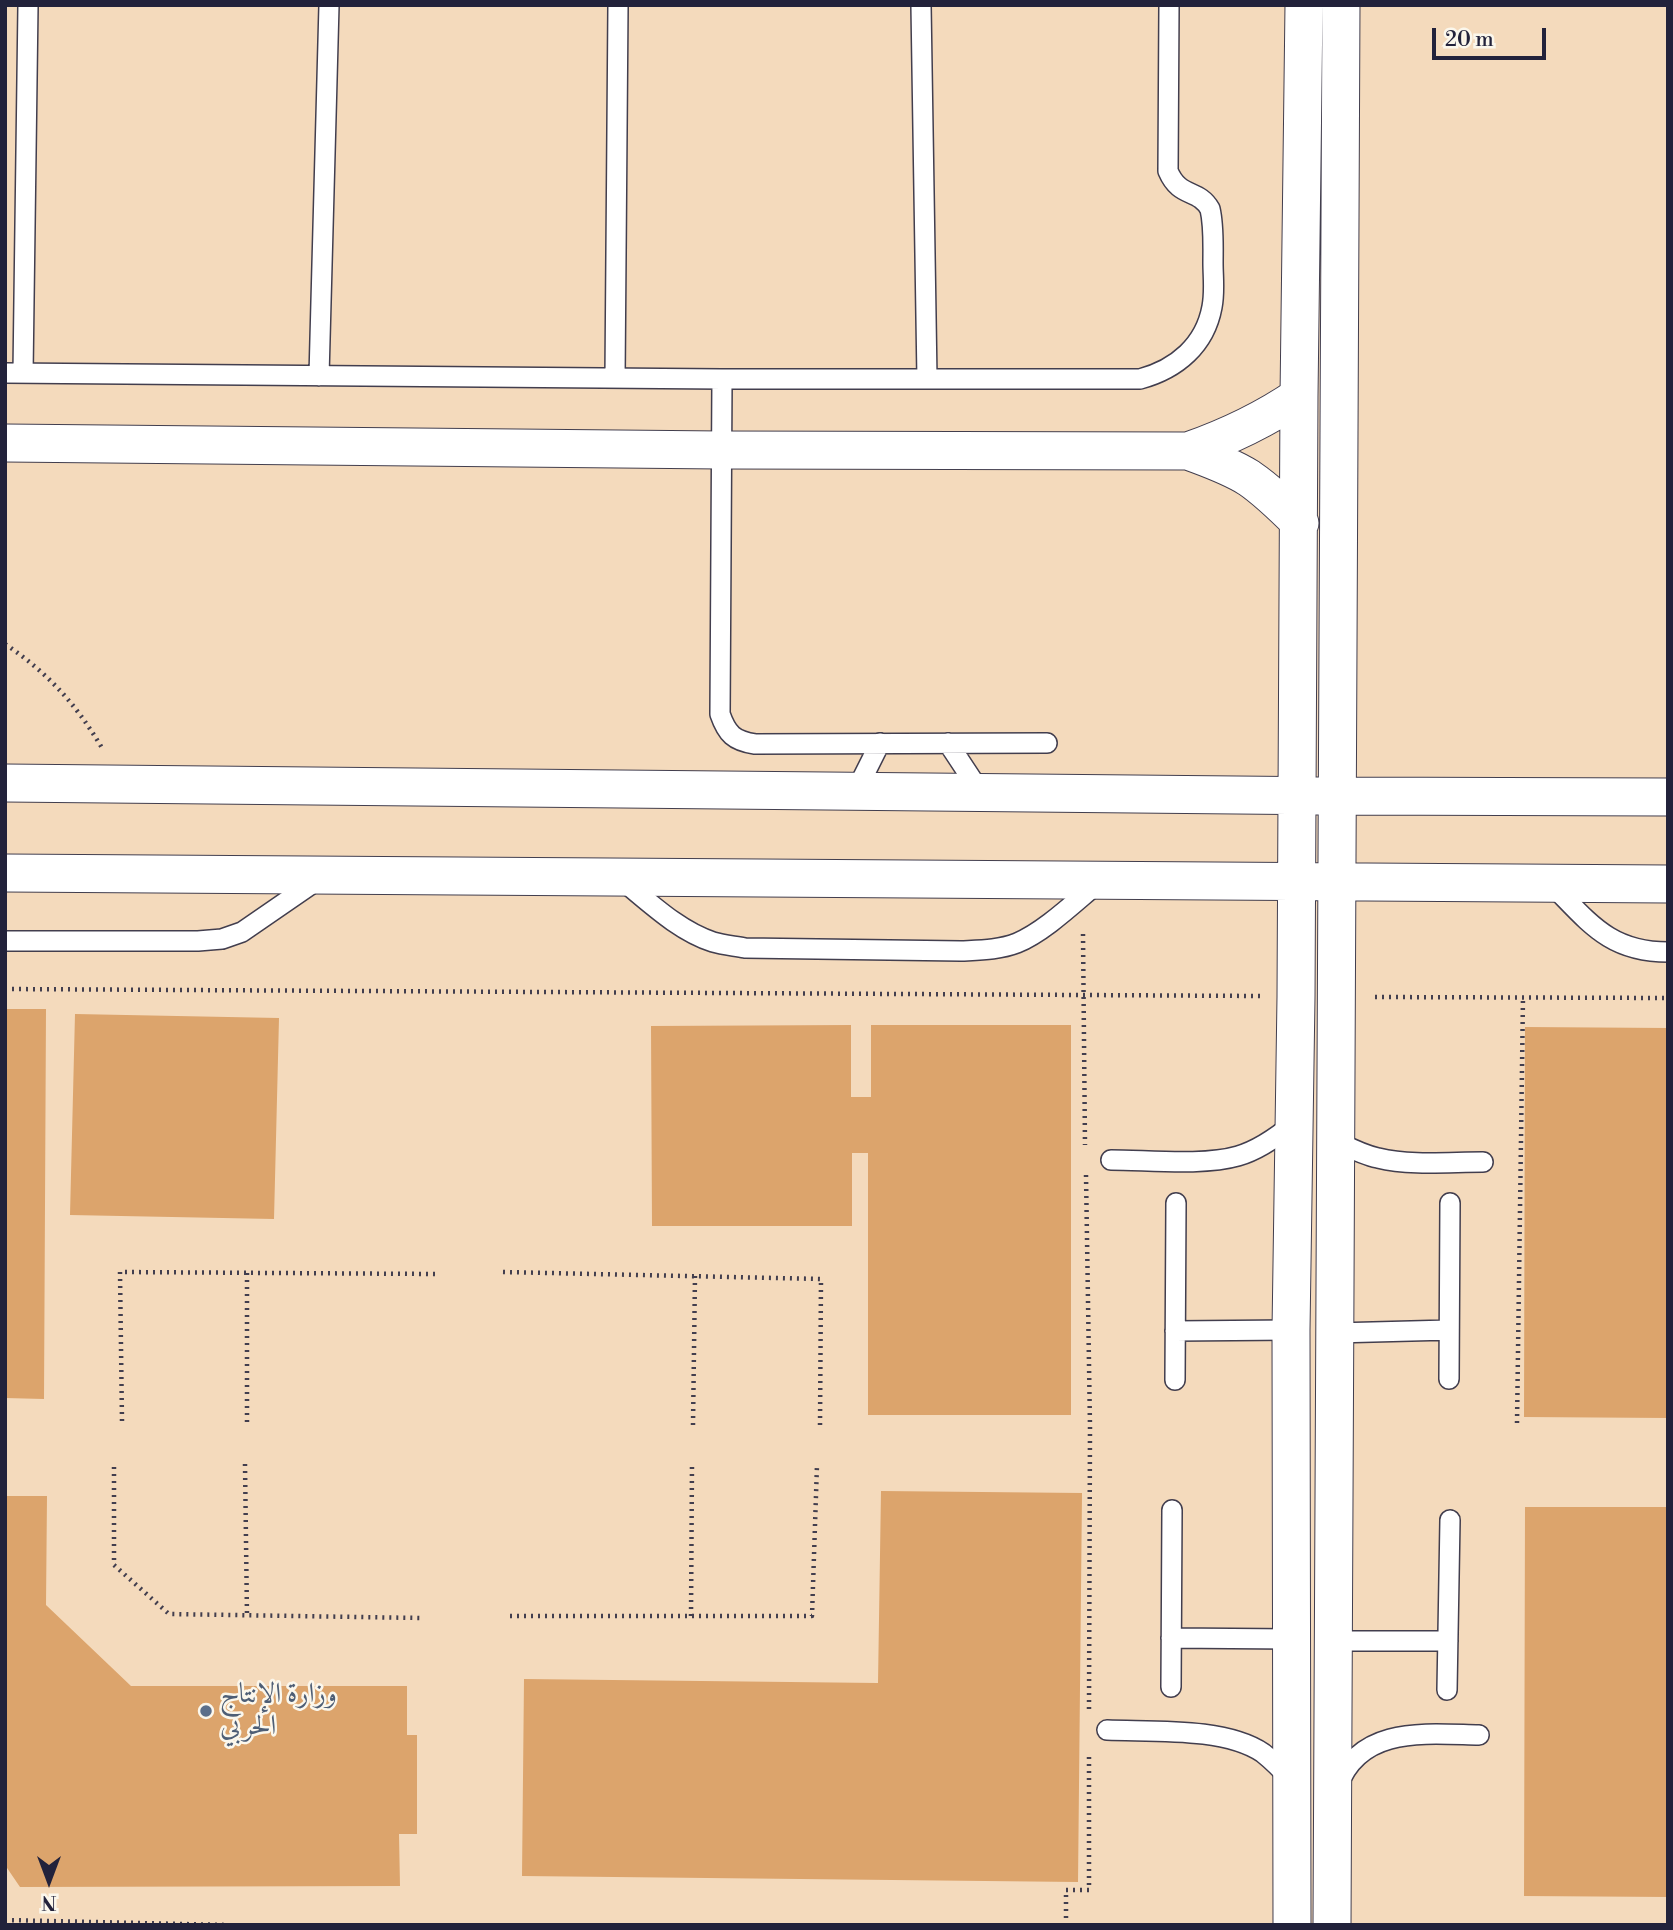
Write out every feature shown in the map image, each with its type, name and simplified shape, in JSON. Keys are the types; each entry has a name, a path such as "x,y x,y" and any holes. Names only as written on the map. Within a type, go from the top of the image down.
{"street":[{"path":"1292,1925 1291,1330 1304,5"},
{"path":"1332,1925 1341,5"},
{"path":"1188,451 1246,428 1299,396"},
{"path":"5,443 721,450 1188,451 1250,478 1300,523"},
{"path":"5,783 1668,797"},
{"path":"5,873 619,878 1091,888 1297,881 1668,884"}],"lane":[{"path":"28,5 14,373 722,379 1140,379 1174,366 1199,340 1208,324 1213,305 1212,218 1206,201 1180,188 1172,181 1168,171 1169,5"},
{"path":"319,376 329,5"},
{"path":"615,378 618,5"},
{"path":"921,5 926,379"},
{"path":"722,379 720,714 724,726 732,736 755,744 1047,743"},
{"path":"856,792 880,743"},
{"path":"948,743 981,793"},
{"path":"5,941 222,939 242,932 323,876"},
{"path":"619,878 691,932 713,942 745,948 990,950 1016,943 1035,933 1091,888"},
{"path":"1550,884 1608,938 1628,948 1668,952"},
{"path":"1111,1160 1201,1161 1237,1156 1277,1137 1294,1123"},
{"path":"1336,1141 1366,1154 1397,1161 1483,1162"},
{"path":"1175,1380 1176,1203"},
{"path":"1449,1379 1451,1203"},
{"path":"1335,1333 1449,1329"},
{"path":"1175,1331 1291,1330"},
{"path":"1171,1687 1172,1510"},
{"path":"1447,1690 1451,1520"},
{"path":"1171,1638 1292,1639"},
{"path":"1334,1641 1448,1641"},
{"path":"1107,1730 1220,1736 1261,1752 1278,1765 1292,1781"},
{"path":"1333,1800 1339,1781 1350,1765 1364,1751 1381,1741 1418,1733 1479,1735"}],"path":[{"path":"5,644 53,681 73,704 91,729 118,784"},
{"path":"1085,1148 1083,995 1091,888"},
{"path":"5,989 1296,996"},
{"path":"1338,996 1668,998"},
{"path":"1517,1423 1523,997"},
{"path":"1086,1162 1090,1427 1089,1712"},
{"path":"122,1421 120,1272 435,1274"},
{"path":"503,1272 821,1279 820,1426"},
{"path":"247,1273 247,1422"},
{"path":"694,1426 695,1276"},
{"path":"245,1464 247,1615"},
{"path":"691,1615 692,1464"},
{"path":"510,1615 812,1615 817,1465"},
{"path":"114,1467 114,1565 170,1614 421,1618"},
{"path":"1066,1925 1066,1890 1089,1890 1089,1753"},
{"path":"5,1920 228,1925"}],"building":[{"path":"5,1009 46,1009 44,1399 5,1398"},
{"path":"75,1014 279,1018 274,1219 70,1215"},
{"path":"851,1025 851,1097 871,1097 871,1025 1071,1025 1071,1415 868,1415 868,1153 852,1153 852,1226 652,1226 651,1026"},
{"path":"1525,1027 1668,1028 1668,1418 1524,1417"},
{"path":"881,1491 1082,1493 1078,1882 522,1876 524,1679 878,1683"},
{"name":"وزارة الإنتاج الحربي","path":"5,1496 47,1496 46,1605 131,1686 407,1686 407,1735 417,1735 417,1834 399,1834 400,1886 20,1887 5,1865"},
{"path":"1525,1507 1668,1507 1668,1897 1524,1896"}],"place":[{"name":"وزارة الإنتاج الحربي","path":"206,1711"}]}
